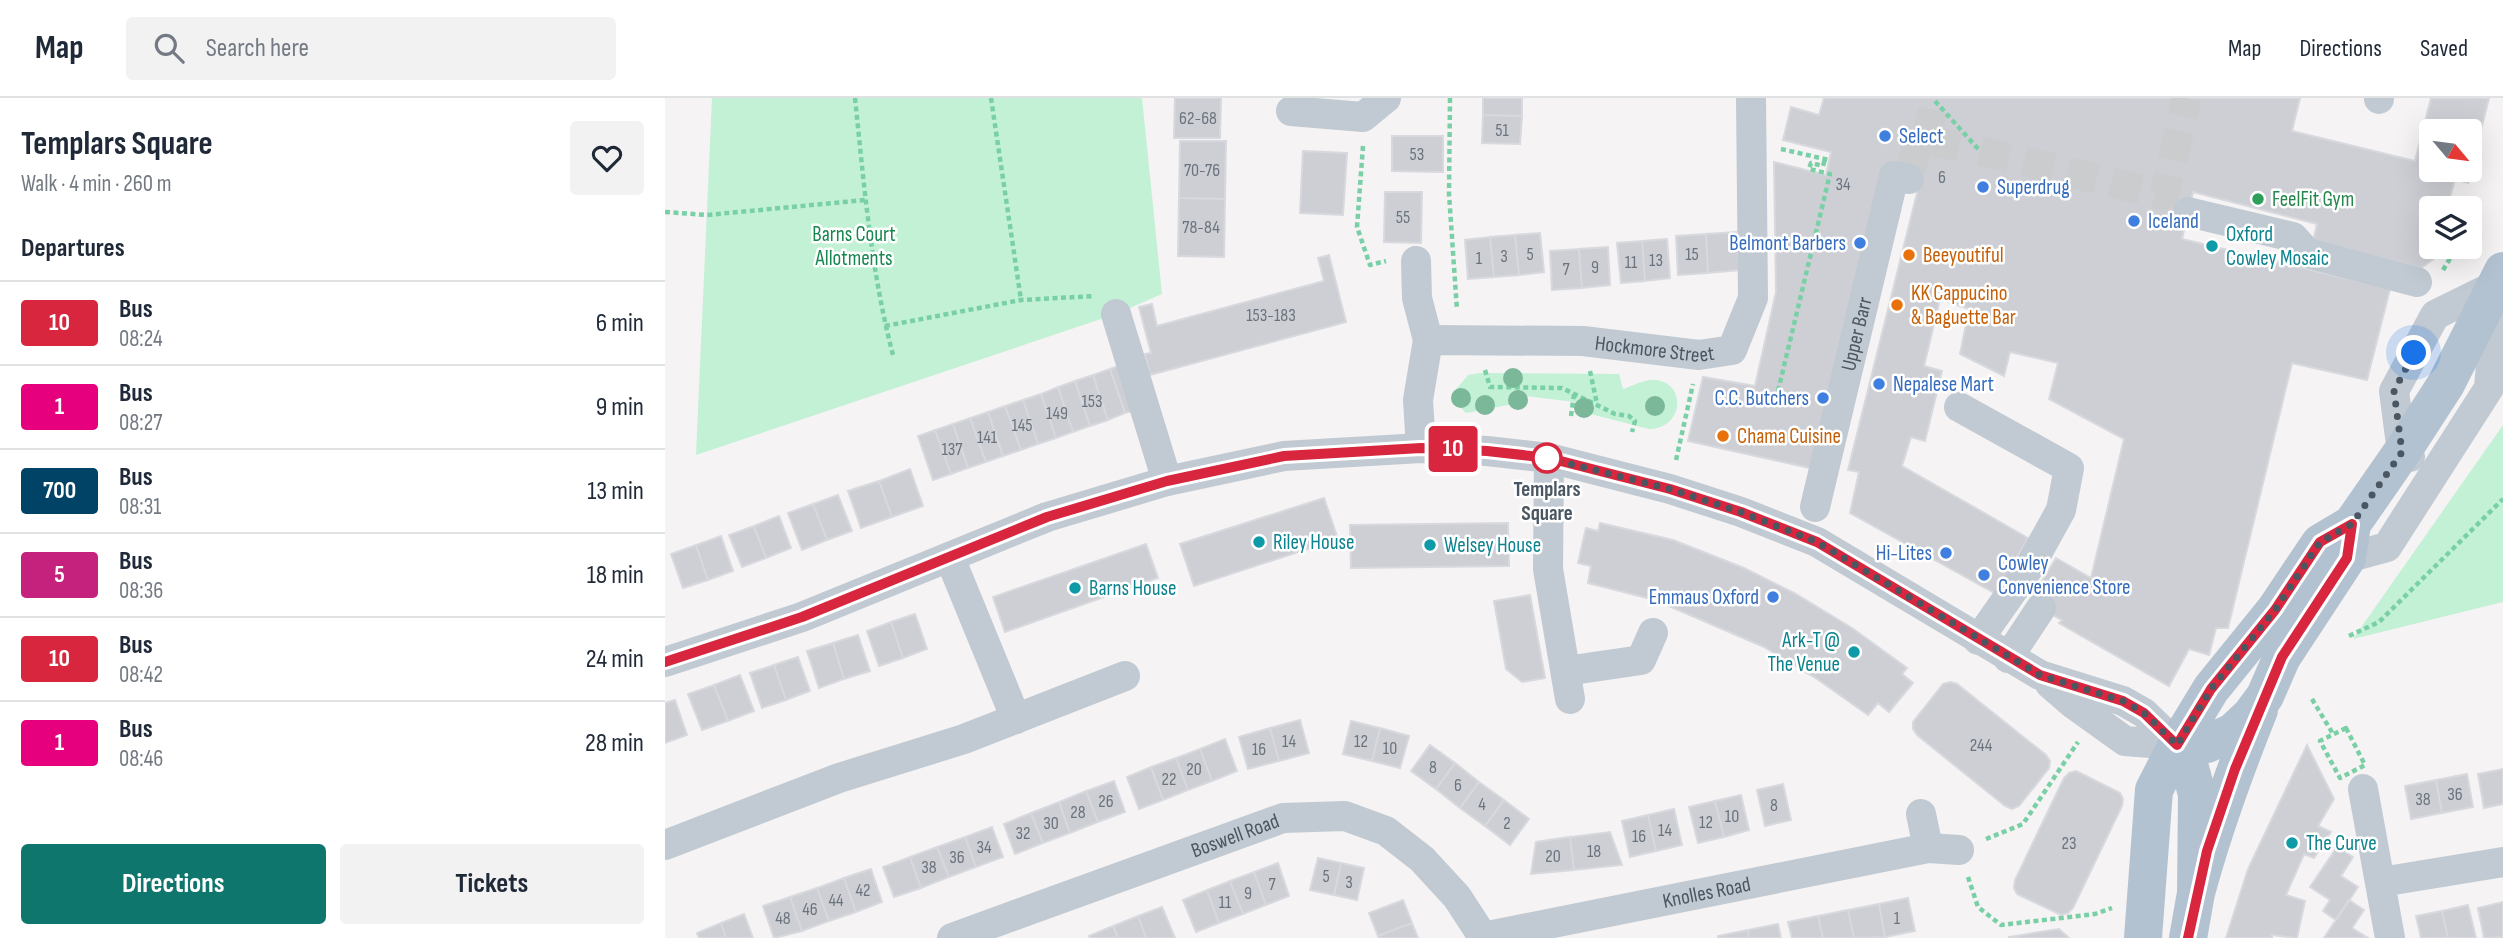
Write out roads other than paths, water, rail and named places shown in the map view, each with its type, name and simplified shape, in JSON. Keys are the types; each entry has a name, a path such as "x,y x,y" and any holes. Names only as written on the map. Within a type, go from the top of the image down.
{"main road":[{"path":"2188,938 2207,851 2235,769 2282,657 2402,452 2446,384 2500,278"},
{"path":"2143,938 2154,790 2177,745 2211,689 2275,610 2320,542 2350,541"},
{"path":"2177,745 2207,744 2233,732 2251,715 2265,696"},
{"path":"2177,745 2190,768 2197,794 2196,893"}],"street":[{"path":"1291,111 1363,117 1386,98"},
{"name":"Hockmore Street","path":"1428,340 1583,341 1699,355 1732,350 1753,298 1751,98"},
{"name":"Upper Barr","path":"1822,511 1894,176 1910,175"},
{"path":"2188,212 2293,237 2307,253 2417,282"},
{"path":"1416,261 1417,298 1428,340 1418,400 1421,448"},
{"path":"2350,541 2387,547 2489,388 2500,278"},
{"path":"1116,314 1167,481"},
{"path":"1959,407 2069,468 2061,510 2030,566 1979,640"},
{"path":"665,662 802,617 1047,517 1167,481 1284,456 1421,448 1487,451 1549,458 1670,489 1741,512 1817,542 2040,675 2072,703 2125,741 2177,745"},
{"path":"2402,452 2436,473"},
{"path":"1549,458 1548,569 1568,685 1641,660 1653,633"},
{"path":"950,558 1016,719"},
{"path":"2008,658 2041,608"},
{"path":"665,845 839,778 964,739 1125,676"},
{"path":"2363,789 2390,938"},
{"path":"1921,814 1928,848"},
{"name":"Boswell Road","path":"952,938 1283,818 1345,816 1386,831 1422,859 1457,897 1483,937"},
{"name":"Knolles Road","path":"1483,937 1928,848 1959,850"},
{"path":"2381,881 2503,862"}],"tunnel":[{"path":"1926,139 1936,98"},
{"path":"1980,151 2164,195 2187,98"},
{"path":"1911,170 1919,137 1965,148"}],"place":[{"name":"Select","path":"1885,136"},
{"name":"Superdrug","path":"1983,187"},
{"name":"FeelFit Gym","path":"2258,199"},
{"name":"Iceland","path":"2134,221"},
{"name":"Belmont Barbers","path":"1860,243"},
{"name":"Oxford Cowley Mosaic","path":"2212,246"},
{"name":"Beeyoutiful","path":"1909,255"},
{"name":"KK Cappucino & Baguette Bar","path":"1897,305"},
{"name":"Nepalese Mart","path":"1879,384"},
{"name":"C.C. Butchers","path":"1823,398"},
{"name":"Chama Cuisine","path":"1723,436"},
{"name":"Templars Square","path":"1547,458"},
{"name":"Riley House","path":"1259,542"},
{"name":"Welsey House","path":"1430,545"},
{"name":"Hi-Lites","path":"1946,553"},
{"name":"Cowley Convenience Store","path":"1984,575"},
{"name":"Barns House","path":"1075,588"},
{"name":"Emmaus Oxford","path":"1773,597"},
{"name":"Ark-T @ The Venue","path":"1854,652"},
{"name":"The Curve","path":"2292,843"}],"park label":[{"name":"Barns Court Allotments","path":"854,246"}]}
